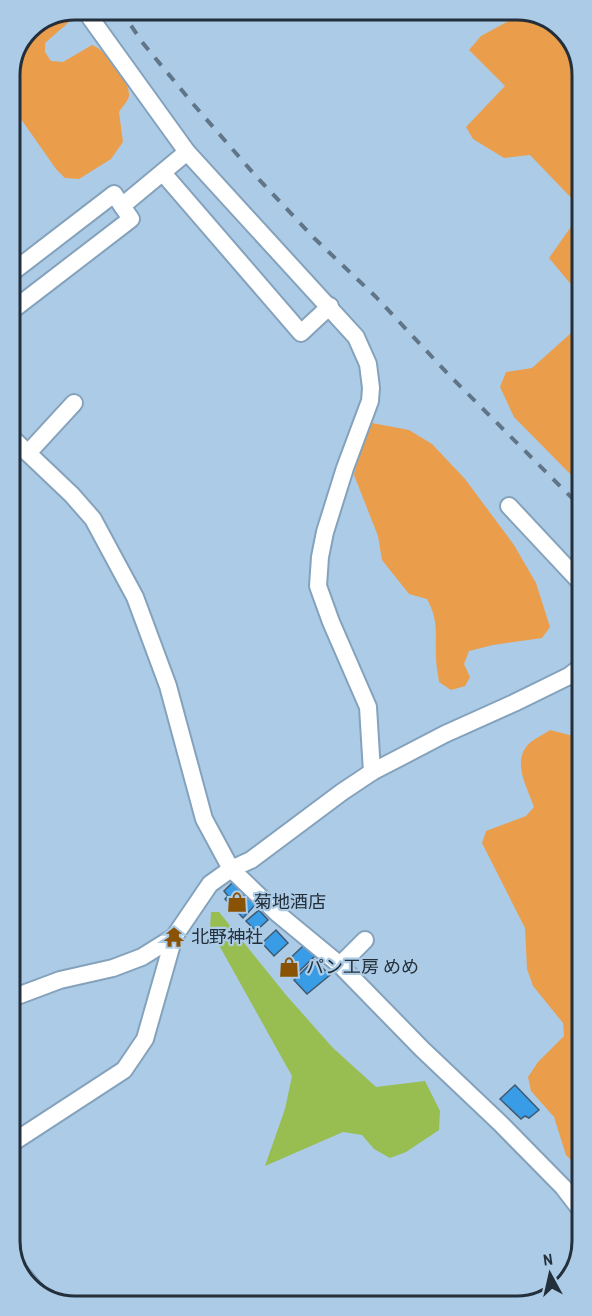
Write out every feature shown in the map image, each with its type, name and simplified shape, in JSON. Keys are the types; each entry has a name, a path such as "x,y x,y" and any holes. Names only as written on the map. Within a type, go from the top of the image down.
{"street":[{"path":"92,20 187,152 330,306 356,337 368,364 370,401 345,468 325,532 318,586 368,707 372,772"},
{"path":"122,206 187,152"},
{"path":"163,173 301,333 330,306"},
{"path":"20,266 114,194 131,219 20,304"},
{"path":"28,453 74,403"},
{"path":"20,445 72,495 93,519 135,597 168,686 204,819 231,869 277,913 340,965 422,1049 500,1123 572,1199"},
{"path":"509,506 572,573"},
{"path":"20,1138 124,1070 130,1063 145,1039 174,937 210,884 231,869 251,860 372,772 572,673"},
{"path":"20,995 60,980 112,968 142,957 174,937"},
{"path":"340,965 365,940"}],"shaded area":[{"path":"71,20 45,43 45,52 51,61 63,62 92,45 97,47 110,59 121,75 126,83 129,96 119,112 123,142 111,159 79,179 65,178 56,169 20,118 21,60 25,50 38,33 54,24"},
{"path":"510,20 528,21 551,31 567,50 572,75 572,199 530,155 504,158 473,139 466,127 505,86 469,50 481,36"},
{"path":"572,225 572,285 549,258"},
{"path":"572,332 572,476 514,417 500,387 506,372 532,368"},
{"path":"372,423 409,430 432,444 465,479 514,545 536,583 550,627 542,638 469,651 464,664 470,677 465,686 451,690 439,682 436,627 431,607 427,599 409,594 382,560 378,536 354,475 362,436"},
{"path":"550,730 572,736 572,1161 566,1155 554,1117 531,1091 528,1077 538,1062 564,1036 563,1023 533,986 527,969 525,928 482,843 486,831 526,816 534,807 521,769 522,754 531,742"},
{"path":"211,912 219,912 286,995 333,1048 376,1087 425,1081 440,1111 439,1130 406,1152 390,1158 374,1149 362,1135 343,1132 265,1166 285,1109 292,1076 210,929"}],"building":[{"path":"233,882 256,904 243,918 225,899 228,896 224,891"},
{"path":"259,910 268,920 256,931 246,921"},
{"path":"276,930 288,943 274,956 262,943"},
{"path":"304,945 315,956 292,978 281,967"},
{"path":"314,960 330,975 307,994 294,980"},
{"path":"515,1085 539,1110 529,1118 525,1116 521,1119 500,1099"}],"railway":[{"path":"127,20 142,42 254,174 314,238 376,297 449,375 572,498"}],"place":[{"name":"菊地酒店","path":"237,902"},
{"name":"北野神社","path":"174,937"},
{"name":"パン工房 めめ","path":"289,967"}]}
